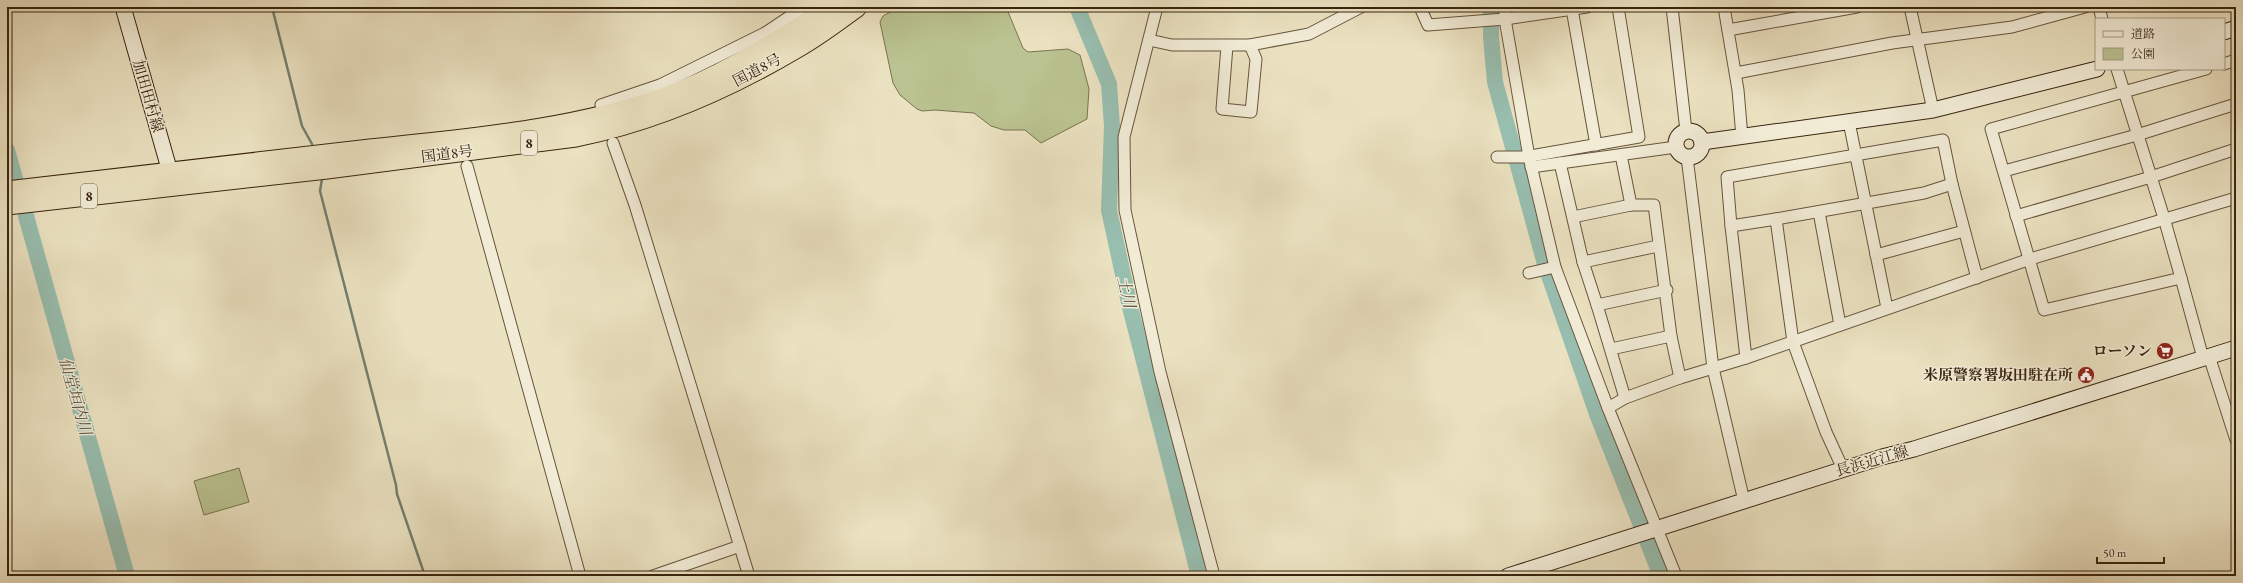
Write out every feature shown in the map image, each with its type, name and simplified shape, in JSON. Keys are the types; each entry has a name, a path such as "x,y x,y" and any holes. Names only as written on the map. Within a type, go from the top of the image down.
{"highway":[{"name":"国道8号","path":"7,205 170,179 572,122 603,115 663,98 714,76 832,7"},
{"name":"国道8号","path":"7,191 343,167 576,137 608,131 668,112 728,86 798,48 857,7"}],"main road":[{"name":"加田田村線","path":"123,7 170,179"},
{"path":"2225,32 2236,28"},
{"path":"1702,142 1933,110 2095,70"},
{"path":"1686,131 1698,135 1702,142 1698,153 1688,157 1680,154 1676,147 1676,138 1686,131"},
{"name":"長浜近江線","path":"1508,576 1843,469 1914,449 2236,348"}],"street":[{"path":"601,105 660,85 765,33 804,7"},
{"path":"1157,7 1124,137 1125,210 1160,372 1214,576"},
{"path":"1149,40 1172,45 1250,45 1309,34 1361,7"},
{"path":"1420,7 1428,25 1473,20 1503,19 1587,7"},
{"path":"1505,7 1503,19 1528,160 1555,266 1608,408 1676,576"},
{"path":"1528,160 1639,137 1618,7"},
{"path":"1672,7 1686,131"},
{"path":"1724,7 1736,73 1742,137"},
{"path":"1728,30 1857,7"},
{"path":"1910,7 1933,110"},
{"path":"1736,73 1892,43 2012,27 2085,7"},
{"path":"2099,7 2102,18"},
{"path":"1572,10 1596,145"},
{"path":"1227,46 1222,109 1251,112 1256,59 1250,45"},
{"path":"2225,64 2236,60"},
{"path":"2117,70 2126,93 2137,135 2164,218 2180,278 2206,357 2236,440"},
{"path":"2180,278 2044,310 1991,129 2126,93 2203,70"},
{"path":"2004,172 2137,135 2236,104"},
{"path":"1849,122 1887,308"},
{"path":"1746,358 1727,177 1943,140 1952,184 1977,278"},
{"path":"613,143 635,204 750,576"},
{"path":"1498,158 1560,163 1676,147"},
{"path":"2016,216 2151,177 2236,149"},
{"path":"1621,155 1631,204"},
{"path":"1688,157 1714,368 1744,501"},
{"path":"1560,163 1583,262 1625,398"},
{"path":"467,166 580,576"},
{"path":"1731,226 1924,193 1952,184"},
{"path":"1608,408 1625,398 1680,378 1746,358 2030,259 2164,218 2236,198"},
{"path":"1573,217 1631,204 1654,205 1658,246 1667,290 1671,336 1680,378"},
{"path":"1819,212 1840,325"},
{"path":"1776,219 1793,342 1826,432 1843,469"},
{"path":"1876,255 1964,231"},
{"path":"1583,262 1658,246"},
{"path":"1528,273 1555,266"},
{"path":"1597,305 1667,290"},
{"path":"1611,349 1671,336"},
{"path":"653,576 740,546"}],"green space":[{"path":"899,7 1006,7 1023,48 1028,52 1068,49 1080,55 1089,89 1087,119 1041,143 1025,130 1004,130 991,126 974,113 935,110 922,111 917,109 900,95 893,83 880,22 883,16"},
{"path":"239,468 249,502 204,515 194,481"}],"waterway":[{"path":"272,7 302,126 312,144"},
{"name":"土川","path":"1077,7 1109,84 1112,126 1109,210 1130,307 1199,576"},
{"path":"1491,7 1491,37 1495,82 1545,264 1597,414 1661,576"},
{"name":"仙堂垣内川","path":"7,150 15,179"},
{"path":"322,179 320,191 396,485 397,494 425,576"},
{"name":"仙堂垣内川","path":"26,216 127,576"}],"place":[{"name":"ローソン","path":"2165,351"},
{"name":"米原警察署坂田駐在所","path":"2086,375"}]}
